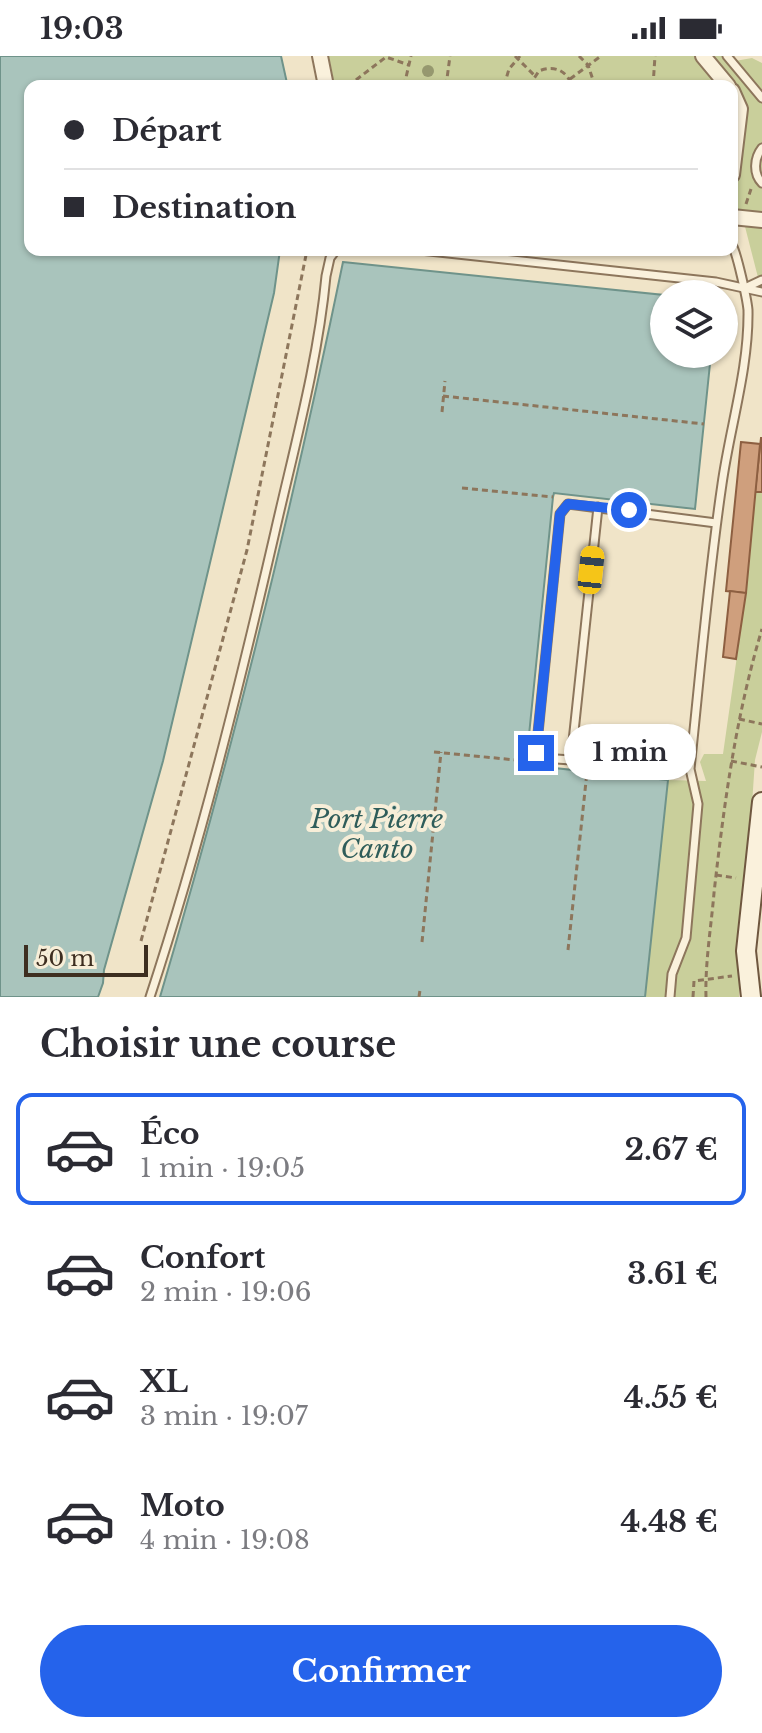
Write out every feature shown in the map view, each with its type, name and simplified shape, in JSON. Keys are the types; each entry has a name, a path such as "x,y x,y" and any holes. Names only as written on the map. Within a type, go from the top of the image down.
{"street":[{"path":"320,56 325,80"},
{"path":"703,56 723,80"},
{"path":"738,104 738,126"},
{"path":"738,218 762,220"},
{"path":"751,997 755,974 746,951 762,802"}],"lane":[{"path":"727,56 762,98"},
{"path":"761,149 757,176 762,183"},
{"path":"670,997 672,974 686,938 698,804 690,769 716,523 741,384 748,308 738,255"},
{"path":"150,997 211,790 248,650 308,385 332,256"},
{"path":"477,256 704,280 762,292"},
{"path":"743,289 762,280"},
{"path":"603,761 542,758 536,753 560,514 568,504 716,523"},
{"path":"571,760 598,507"}],"path":[{"path":"405,80 411,56"},
{"path":"447,80 450,56"},
{"path":"579,56 588,65 593,80"},
{"path":"532,80 539,71 553,68 559,69 570,79 601,56"},
{"path":"653,80 655,56"},
{"path":"356,80 386,57 409,65"},
{"path":"506,80 517,57 534,75"},
{"path":"141,941 247,550 306,256"},
{"path":"442,412 445,381"},
{"path":"443,396 704,424"},
{"path":"462,488 553,497"},
{"path":"706,997 716,875 731,761 762,629"},
{"path":"739,719 762,724"},
{"path":"434,752 526,761"},
{"path":"422,942 441,752"},
{"path":"731,761 762,767"},
{"path":"568,950 587,772"},
{"path":"716,875 753,881"},
{"path":"693,997 694,981 755,974"},
{"path":"419,997 420,990"}],"green space":[{"path":"312,56 731,56 735,61 752,58 762,63 762,293 741,211 738,210 738,80 316,80"},
{"path":"762,457 762,732 755,760 739,997 645,997 668,780 706,781 700,762 704,754 723,754"}],"water":[{"path":"0,56 281,56 286,80 24,80 24,256 279,256 274,293 163,761 98,997 0,997"},
{"name":"Port Pierre Canto","path":"343,262 650,294 650,368 710,368 695,509 554,493 553,497 526,765 668,780 645,997 160,997 212,815 303,447"}],"building":[{"path":"761,438 762,492 755,492"},
{"path":"741,442 760,444 746,593 726,591"},
{"path":"730,591 746,593 736,659 723,657"}],"route":[{"path":"536,753 560,514 568,504 629,510"}]}
